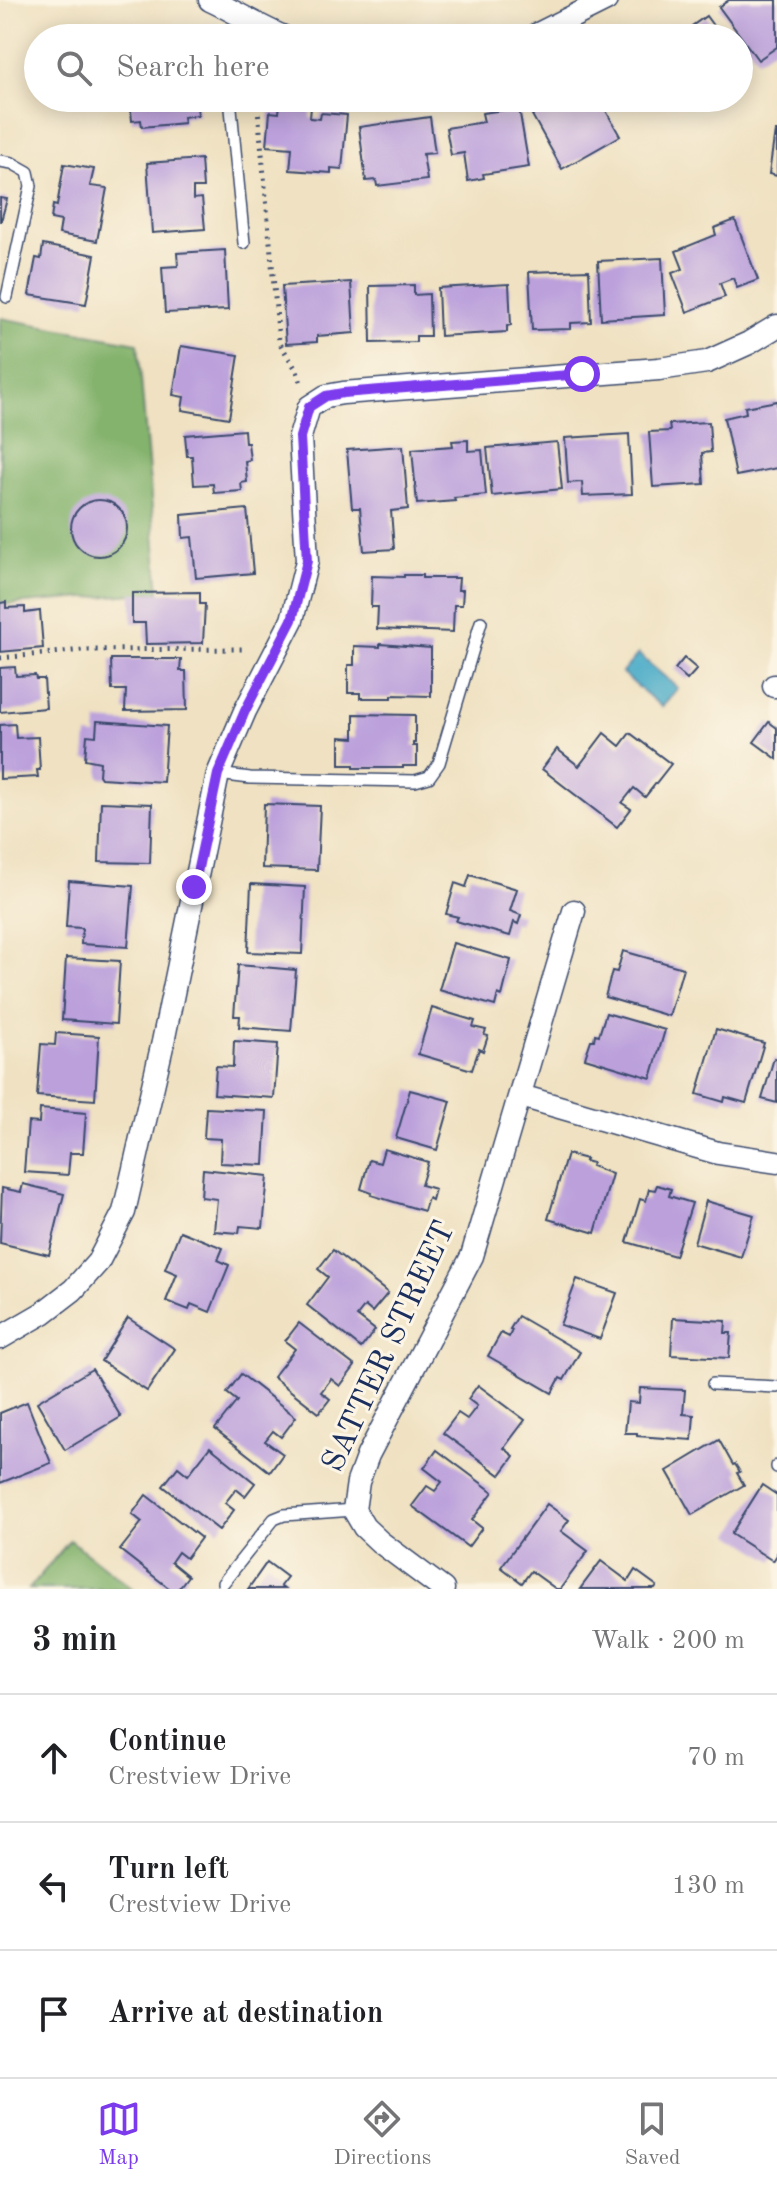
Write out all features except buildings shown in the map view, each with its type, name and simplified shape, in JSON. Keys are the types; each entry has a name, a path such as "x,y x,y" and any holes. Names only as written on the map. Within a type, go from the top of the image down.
{"street":[{"path":"558,24 606,0"},
{"path":"229,13 253,24"},
{"path":"0,1338 43,1313 73,1290 98,1262 124,1212 163,1042 218,774 245,711 292,620 307,561 300,437 309,407 326,396 343,393 659,369 707,362 777,326"},
{"name":"SATTER STREET","path":"443,1589 364,1527 354,1510 358,1482 368,1455 472,1256 574,911"},
{"path":"521,1096 718,1153 777,1162"}],"lane":[{"path":"231,112 244,243"},
{"path":"0,161 12,163 28,172 31,186 7,297"},
{"path":"218,774 250,778 415,781 429,777 443,752 481,622"},
{"path":"713,1384 777,1387"},
{"path":"223,1583 274,1519 284,1515 354,1510"}],"path":[{"path":"258,112 279,342 297,371 309,407"},
{"path":"0,658 83,650 244,649"}],"green space":[{"path":"0,318 138,343 159,592 0,605"},
{"path":"70,1540 133,1589 29,1589"}],"water":[{"path":"638,654 678,688 662,707 622,673"}],"route":[{"path":"194,887 218,774 245,711 292,620 307,561 300,437 309,407 326,396 343,393 582,374"}]}
